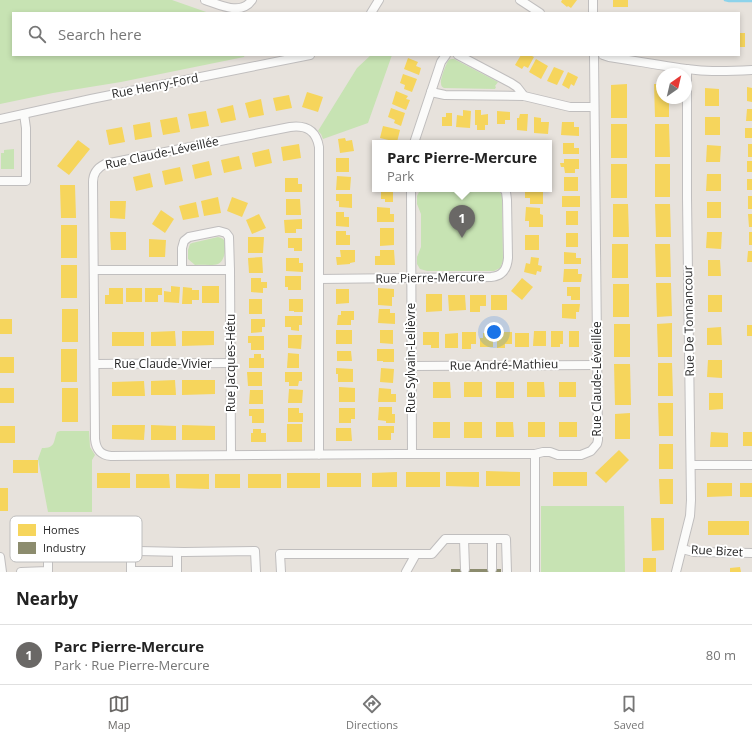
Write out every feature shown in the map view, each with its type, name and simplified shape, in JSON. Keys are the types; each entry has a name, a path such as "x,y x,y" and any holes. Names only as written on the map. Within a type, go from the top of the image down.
{"street":[{"path":"205,0 225,7 239,9 244,8 252,0"},
{"path":"372,12 379,0"},
{"path":"520,0 538,12"},
{"path":"593,0 593,12"},
{"name":"Rue Henry-Ford","path":"0,119 305,56"},
{"path":"415,140 441,62 445,56"},
{"path":"460,56 511,83 517,87 524,96"},
{"name":"Rue Claude-Léveillée","path":"319,455 319,147 313,133 306,128 295,126 105,164 96,170 93,177 95,444 98,451 104,455 111,456 535,454 547,452 576,455 587,453 594,448 598,440 594,56"},
{"path":"606,56 681,68"},
{"path":"692,69 705,71 752,70"},
{"path":"431,92 445,95 524,96 570,107 594,107"},
{"name":"Rue De Tonnancour","path":"676,572 690,511 691,465 687,198 688,104"},
{"path":"0,181 26,181 26,130 24,114"},
{"name":"Rue Sylvain-Lelièvre","path":"411,192 412,454"},
{"name":"Rue Pierre-Mercure","path":"319,279 491,277 502,274 506,267 508,258 507,196 505,192"},
{"name":"Rue Jacques-Hétu","path":"182,270 182,248 184,241 189,237 219,231 226,233 229,237 230,270 231,455"},
{"path":"94,270 230,270"},
{"name":"Rue Claude-Vivier","path":"95,364 231,363"},
{"name":"Rue André-Mathieu","path":"411,366 597,365"},
{"path":"535,454 535,572"},
{"path":"691,465 752,465"},
{"path":"281,572 280,554 432,554 445,539 506,539 507,572"},
{"path":"464,539 465,569"},
{"path":"492,539 492,569"},
{"name":"Rue Bizet","path":"682,549 694,552 752,553"},
{"path":"142,551 255,551 256,572"},
{"path":"131,572 177,572 177,552"},
{"path":"406,572 416,554"},
{"path":"0,557 2,572"},
{"path":"21,572 48,571 48,562"}],"green space":[{"path":"0,0 172,0 206,12 12,12 12,56 244,56 121,82 53,93 0,104"},
{"path":"370,56 392,56 368,123 323,139 318,131 357,68"},
{"path":"454,59 498,82 495,89 444,88 441,85 442,76 449,60"},
{"path":"14,149 14,169 1,169 1,153 4,153 4,150"},
{"path":"419,192 500,192 502,196 503,261 500,268 494,271 427,271 420,269 417,264 417,257 421,247 421,214 417,204 417,196"},
{"path":"218,237 224,240 225,253 224,257 218,264 195,265 188,259 190,244"},
{"path":"89,431 90,447 95,455 92,460 92,512 48,512 38,459 42,448 52,446 57,432"},
{"path":"541,506 624,506 625,572 541,572"}],"building: Homes":[{"path":"562,0 577,0 571,8 568,6 567,7 561,2"},
{"path":"613,0 628,0 628,7 613,7"},
{"path":"740,33 745,33 745,47 740,47"},
{"path":"520,56 534,57 528,68 524,66 522,69 515,65"},
{"path":"408,58 418,62 416,66 421,68 419,75 404,69"},
{"path":"536,59 548,66 541,79 529,72"},
{"path":"554,67 564,71 557,85 547,81"},
{"path":"568,72 578,77 574,86 571,84 569,89 562,85"},
{"path":"403,74 417,79 412,92 404,89 405,85 400,83"},
{"path":"627,84 627,118 611,118 611,85"},
{"path":"654,84 656,84 656,104 669,104 669,117 655,117"},
{"path":"747,87 752,88 752,102 747,101"},
{"path":"705,88 719,89 719,106 705,106"},
{"path":"396,91 408,96 406,99 410,100 406,110 392,104"},
{"path":"307,92 323,97 318,112 302,107"},
{"path":"289,95 292,108 276,111 273,98"},
{"path":"261,99 264,115 249,118 245,103"},
{"path":"233,105 236,120 221,123 217,109"},
{"path":"391,108 405,113 401,126 394,123 395,120 388,117"},
{"path":"747,109 752,109 752,121 746,121"},
{"path":"463,110 471,111 470,128 456,127 457,115 463,116"},
{"path":"475,110 481,110 481,115 488,114 488,125 485,125 485,130 477,130 477,125 475,125"},
{"path":"206,111 209,126 191,129 188,114"},
{"path":"497,111 510,112 510,120 505,120 505,124 497,124"},
{"path":"446,113 452,113 452,126 442,126 442,117 446,117"},
{"path":"520,114 528,114 527,131 517,130 517,118 519,118"},
{"path":"177,117 180,132 163,135 160,120"},
{"path":"534,117 541,118 541,122 549,122 548,134 534,133"},
{"path":"705,117 720,117 720,135 705,135"},
{"path":"150,122 152,137 135,140 133,125"},
{"path":"562,122 574,122 574,127 579,127 579,136 561,135"},
{"path":"611,124 627,124 627,158 611,158"},
{"path":"655,124 669,124 670,157 655,157"},
{"path":"383,126 400,130 398,140 380,138"},
{"path":"122,127 125,142 109,145 106,130"},
{"path":"745,128 752,128 752,138 745,138"},
{"path":"345,138 346,141 352,140 354,151 340,153 338,139"},
{"path":"78,140 90,149 69,175 57,166"},
{"path":"563,143 574,143 574,148 579,148 579,154 563,154"},
{"path":"299,144 301,158 283,161 281,147"},
{"path":"748,144 752,144 752,157 748,157"},
{"path":"707,145 721,146 720,162 706,162"},
{"path":"269,149 272,163 255,167 252,153"},
{"path":"239,156 242,169 224,173 221,160"},
{"path":"336,158 349,158 349,172 336,172"},
{"path":"564,159 579,159 579,169 575,169 575,173 565,173 564,167 561,167 560,163 564,163"},
{"path":"209,161 212,175 195,179 192,165"},
{"path":"747,161 752,161 752,172 747,172"},
{"path":"611,164 627,164 627,198 611,198"},
{"path":"655,164 670,164 670,197 655,197"},
{"path":"180,167 183,181 165,185 162,171"},
{"path":"150,173 153,187 136,191 133,177"},
{"path":"707,174 721,174 721,191 706,191"},
{"path":"337,176 351,177 350,190 336,190"},
{"path":"564,177 578,177 578,191 564,191"},
{"path":"285,178 298,178 298,184 302,184 302,192 285,192"},
{"path":"747,179 752,179 752,190 747,190"},
{"path":"60,185 75,185 76,218 61,218"},
{"path":"381,192 393,192 393,202 385,202 385,199 381,199"},
{"path":"525,192 543,192 543,204 530,204 530,198 525,198"},
{"path":"336,194 352,194 352,208 339,207 339,201 336,201"},
{"path":"562,196 580,196 580,207 562,207"},
{"path":"748,196 752,196 752,209 748,209"},
{"path":"218,197 221,213 204,216 201,201"},
{"path":"232,197 248,203 242,217 227,211"},
{"path":"286,199 300,199 301,215 286,215"},
{"path":"110,201 126,201 125,219 110,218"},
{"path":"196,202 199,217 183,220 179,206"},
{"path":"707,202 721,202 721,218 707,218"},
{"path":"613,204 628,204 629,237 613,237"},
{"path":"655,204 670,204 671,237 656,237"},
{"path":"377,207 390,208 390,214 394,214 394,222 377,222"},
{"path":"526,207 540,208 540,214 543,215 543,227 529,227 529,221 525,221"},
{"path":"161,210 174,219 165,233 152,224"},
{"path":"566,211 578,211 578,225 566,225"},
{"path":"336,212 344,212 344,217 349,217 349,227 336,226"},
{"path":"259,214 266,228 252,234 246,220"},
{"path":"748,214 752,214 752,227 749,227"},
{"path":"302,219 302,229 296,229 296,233 285,233 284,220"},
{"path":"61,225 77,225 77,258 61,258"},
{"path":"380,228 394,228 394,245 380,246"},
{"path":"336,231 346,231 346,235 350,235 350,245 336,245"},
{"path":"110,232 126,232 126,250 111,250"},
{"path":"707,232 722,232 721,249 706,248"},
{"path":"749,232 752,232 752,245 749,245"},
{"path":"566,233 578,233 578,247 566,247"},
{"path":"525,235 539,235 539,250 525,250"},
{"path":"248,237 264,237 263,253 248,253"},
{"path":"288,238 302,238 302,251 294,251 294,248 288,248"},
{"path":"149,239 166,240 165,257 149,257"},
{"path":"612,244 628,244 628,278 612,278"},
{"path":"655,244 670,244 671,277 656,277"},
{"path":"340,250 355,250 355,262 337,265 336,257 341,257"},
{"path":"380,250 394,250 395,265 375,265 375,256 380,256"},
{"path":"748,251 752,251 752,262 747,262"},
{"path":"564,252 576,253 576,258 581,258 581,264 564,264"},
{"path":"262,257 263,273 249,273 248,258"},
{"path":"531,257 539,258 538,265 542,266 541,272 537,271 536,275 524,272 526,263 530,264"},
{"path":"286,258 299,258 299,263 303,263 303,272 286,271"},
{"path":"708,260 720,260 721,276 708,276"},
{"path":"61,265 77,265 77,298 61,298"},
{"path":"564,269 578,269 578,274 582,274 581,282 563,282"},
{"path":"285,276 301,276 301,290 288,290 288,287 285,287"},
{"path":"251,278 261,278 261,282 267,282 267,288 263,288 263,293 251,292"},
{"path":"522,278 533,287 522,300 511,291"},
{"path":"656,283 671,283 672,316 657,317"},
{"path":"613,284 629,284 629,317 613,317"},
{"path":"171,286 180,287 179,303 164,302 164,291 171,292"},
{"path":"202,286 219,286 219,303 202,303"},
{"path":"183,287 192,288 192,290 199,290 199,300 192,300 192,304 182,304"},
{"path":"567,287 580,287 580,300 571,300 571,296 567,296"},
{"path":"109,288 123,288 123,304 105,304 105,295 109,295"},
{"path":"126,288 142,288 142,302 126,302"},
{"path":"145,288 162,288 162,295 158,295 158,302 145,302"},
{"path":"378,288 394,289 392,306 378,305"},
{"path":"336,289 349,289 349,303 336,304"},
{"path":"426,294 442,294 442,311 426,312"},
{"path":"448,295 465,295 466,310 449,311"},
{"path":"470,295 486,295 486,306 480,306 480,312 470,312"},
{"path":"491,295 507,295 507,310 491,310"},
{"path":"708,295 722,295 722,312 708,312"},
{"path":"249,299 262,299 262,314 249,314"},
{"path":"289,299 303,299 303,312 289,311"},
{"path":"562,304 580,304 579,312 576,312 576,319 562,318"},
{"path":"62,309 78,309 78,342 62,342"},
{"path":"379,309 390,309 390,313 395,313 395,324 378,323"},
{"path":"341,311 354,311 354,320 351,320 351,325 337,325 338,315 341,315"},
{"path":"285,316 302,316 302,325 299,325 299,331 291,330 291,327 285,327"},
{"path":"0,319 12,319 12,334 0,334"},
{"path":"251,319 265,319 265,327 262,327 262,332 251,333"},
{"path":"672,323 672,357 658,357 657,324"},
{"path":"614,324 630,324 630,357 614,357"},
{"path":"747,325 752,325 752,336 747,336"},
{"path":"721,327 722,345 707,345 707,328"},
{"path":"336,330 352,330 352,344 336,344"},
{"path":"380,330 393,330 393,344 380,343"},
{"path":"175,331 176,346 151,346 151,332"},
{"path":"182,331 214,331 214,345 182,346"},
{"path":"534,331 546,331 546,346 533,346"},
{"path":"551,331 563,331 563,344 560,344 560,347 551,347"},
{"path":"569,331 579,331 579,347 569,347"},
{"path":"112,332 144,332 144,346 112,346"},
{"path":"423,332 439,332 439,348 431,348 431,345 423,345"},
{"path":"462,332 476,332 476,344 471,344 471,349 462,349"},
{"path":"497,332 512,332 512,344 505,344 505,348 497,348"},
{"path":"458,333 458,348 445,348 445,334"},
{"path":"483,333 493,333 493,347 480,347 480,338 483,338"},
{"path":"515,333 529,333 529,347 515,347"},
{"path":"288,335 302,335 301,349 288,348"},
{"path":"248,336 264,336 264,350 251,350 251,343 248,343"},
{"path":"61,349 77,349 77,382 61,382"},
{"path":"377,349 394,349 394,362 377,361"},
{"path":"337,351 351,351 352,361 337,361"},
{"path":"288,353 299,354 299,368 287,368"},
{"path":"254,354 261,354 261,358 264,358 264,368 249,368 249,358 254,358"},
{"path":"0,357 14,357 14,373 0,373"},
{"path":"708,360 722,360 722,378 707,377"},
{"path":"658,363 672,363 673,396 658,396"},
{"path":"614,364 630,364 631,405 615,405"},
{"path":"336,368 353,369 353,382 338,382"},
{"path":"381,368 394,369 393,383 380,382"},
{"path":"247,372 262,372 262,386 248,386"},
{"path":"285,372 302,372 302,381 299,381 298,386 289,386 289,382 285,382"},
{"path":"175,380 176,395 151,395 151,381"},
{"path":"182,380 215,380 215,394 182,395"},
{"path":"144,381 145,396 112,396 112,382"},
{"path":"433,382 450,382 451,398 433,398"},
{"path":"464,382 482,382 482,397 464,397"},
{"path":"496,382 514,382 514,398 496,398"},
{"path":"527,382 544,382 545,397 527,397"},
{"path":"559,382 576,382 576,397 559,397"},
{"path":"339,387 355,388 355,402 339,402"},
{"path":"0,388 14,388 14,403 0,403"},
{"path":"62,388 78,388 78,422 62,422"},
{"path":"379,388 391,389 391,394 396,394 396,402 378,402"},
{"path":"289,389 303,390 302,403 288,403"},
{"path":"250,390 263,390 263,404 249,404"},
{"path":"709,393 723,393 723,409 709,410"},
{"path":"658,403 673,403 673,436 659,436"},
{"path":"379,407 392,407 392,414 395,414 395,423 386,423 386,421 378,420"},
{"path":"288,408 299,408 299,413 303,413 303,422 288,422"},
{"path":"339,408 355,408 355,419 351,419 351,423 339,423"},
{"path":"249,409 264,409 264,423 252,423 252,416 249,416"},
{"path":"630,413 630,439 615,439 615,414"},
{"path":"433,422 450,422 450,438 433,438"},
{"path":"464,422 482,422 482,438 464,438"},
{"path":"496,422 513,422 514,437 496,437"},
{"path":"528,422 545,422 545,437 528,437"},
{"path":"559,422 577,422 577,437 559,437"},
{"path":"287,424 302,424 302,442 287,442"},
{"path":"112,425 145,425 144,440 112,439"},
{"path":"151,425 176,426 176,440 151,440"},
{"path":"182,425 215,426 215,440 182,440"},
{"path":"0,426 15,426 15,443 0,443"},
{"path":"378,426 394,426 394,433 391,433 391,440 378,440"},
{"path":"336,428 351,428 352,441 336,441"},
{"path":"253,429 261,429 261,433 266,433 266,442 251,442 251,433 253,433"},
{"path":"711,432 728,433 728,447 710,447"},
{"path":"743,432 752,432 752,446 743,446"},
{"path":"659,444 673,444 673,469 659,469"},
{"path":"619,450 629,460 606,483 595,473"},
{"path":"13,460 38,460 38,473 13,473"},
{"path":"486,471 520,472 520,486 486,486"},
{"path":"397,472 397,487 372,487 372,473"},
{"path":"406,472 440,472 440,487 406,487"},
{"path":"446,472 479,472 479,487 446,486"},
{"path":"553,472 587,472 587,486 553,486"},
{"path":"97,473 130,473 130,488 97,488"},
{"path":"287,473 320,473 320,488 287,488"},
{"path":"327,473 361,473 361,487 327,487"},
{"path":"136,474 169,474 170,488 136,488"},
{"path":"176,474 209,474 209,489 176,488"},
{"path":"215,474 240,474 240,488 215,488"},
{"path":"248,474 281,474 281,488 248,488"},
{"path":"659,479 673,479 673,504 660,504"},
{"path":"707,483 732,483 732,496 707,497"},
{"path":"740,483 752,483 752,497 740,497"},
{"path":"0,488 8,488 8,511 0,511"},
{"path":"651,518 664,518 664,550 652,551"},
{"path":"708,521 749,521 749,535 708,535"},
{"path":"643,558 656,558 656,572 643,572"},
{"path":"740,567 741,572 730,572 730,568"}],"building: Industry":[{"path":"451,569 501,569 501,572 451,572"}],"waterway":[{"path":"725,0 752,1"}],"place":[{"name":"Parc Pierre-Mercure","path":"462,238"}]}
